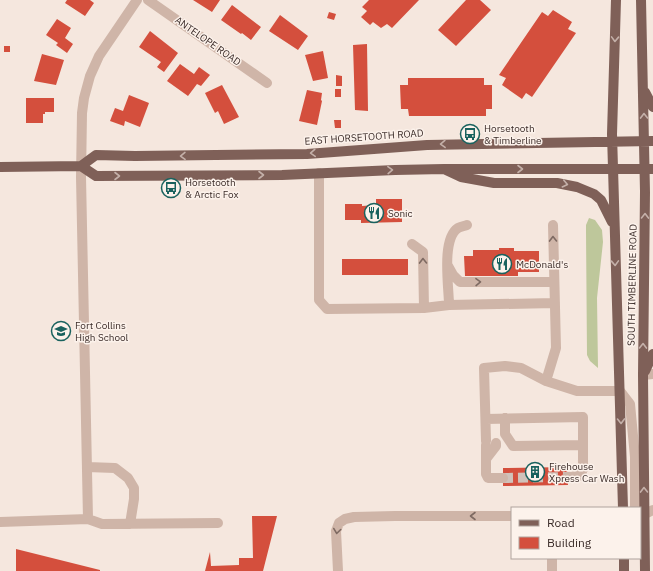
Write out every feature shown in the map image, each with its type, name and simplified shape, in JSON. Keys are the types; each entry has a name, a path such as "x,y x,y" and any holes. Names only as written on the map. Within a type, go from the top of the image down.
{"main road":[{"name":"SOUTH TIMBERLINE ROAD","path":"616,0 613,141 614,227 623,507"},
{"name":"SOUTH TIMBERLINE ROAD","path":"641,0 644,91 649,141 649,512 642,542 645,571"},
{"path":"644,91 653,107"},
{"name":"EAST HORSETOOTH ROAD","path":"81,166 96,155 307,154 427,144 649,141"},
{"path":"0,167 81,166 96,176 282,175 444,169 649,169"},
{"path":"444,169 461,177 494,183 558,183 577,187 594,194 601,200 614,227"},
{"path":"648,375 653,354"},
{"path":"624,559 624,571"}],"street":[{"path":"88,519 80,177 82,112 90,76 99,56 137,0"},
{"name":"ANTELOPE ROAD","path":"148,0 267,83"},
{"path":"319,173 319,300 327,309 424,308 449,305 555,303"},
{"path":"449,305 447,248 450,237 457,229 467,225"},
{"path":"546,381 556,348 553,225"},
{"path":"412,244 423,252 424,308"},
{"path":"448,266 453,275 460,282 554,282"},
{"path":"503,478 488,478 486,474 486,459 496,446 491,442 496,435 486,423 484,368 505,366 521,368 546,381 576,391 620,391 630,404 635,457 635,507"},
{"path":"486,423 505,418 583,417 584,469 580,476 567,477"},
{"path":"505,418 505,434 513,446 583,445"},
{"path":"87,467 115,468 128,478 134,488 134,499 130,524"},
{"path":"338,571 336,531 339,523 345,519 395,516 511,516"},
{"path":"0,522 88,519 98,524 218,523"},
{"path":"552,559 552,571"}],"green space":[{"path":"589,218 595,220 602,230 603,242 597,298 598,368 590,361 587,355 586,225"}],"building":[{"path":"67,0 90,0 94,3 85,16 65,3"},
{"path":"193,0 220,0 212,12"},
{"path":"369,0 419,0 392,28 387,24 381,28 373,22 370,25 361,17 367,11 362,7"},
{"path":"466,0 480,0 491,10 456,46 438,30"},
{"path":"232,5 261,27 251,40 221,20"},
{"path":"553,10 572,22 568,29 576,33 532,97 526,93 522,99 502,85 506,78 499,75 542,12 548,16"},
{"path":"329,12 336,14 334,20 327,18"},
{"path":"280,15 308,36 298,50 269,31"},
{"path":"57,19 71,28 65,38 73,44 67,53 56,45 58,43 46,35"},
{"path":"150,31 178,53 164,72 157,67 161,62 139,47"},
{"path":"367,44 368,111 355,110 353,45"},
{"path":"4,46 10,46 10,52 4,52"},
{"path":"323,51 328,78 313,81 305,55"},
{"path":"42,54 64,60 56,85 34,81"},
{"path":"180,64 194,74 199,67 210,75 201,86 197,84 188,96 167,81"},
{"path":"336,75 342,76 342,86 336,86"},
{"path":"408,78 484,78 484,85 492,85 492,109 486,109 486,116 409,116 408,109 401,109 400,85 408,85"},
{"path":"222,85 239,117 224,124 218,111 215,113 205,93"},
{"path":"335,89 341,89 341,97 335,97"},
{"path":"307,90 322,93 322,101 317,125 299,121"},
{"path":"129,95 149,103 140,127 125,121 124,126 110,121 115,108 123,111"},
{"path":"26,98 54,98 54,112 45,112 45,114 43,114 43,123 26,123"},
{"path":"334,120 341,120 341,128 335,128"},
{"name":"Sonic","path":"376,199 402,199 402,222 361,223 361,220 345,220 345,204 362,204 362,206 376,205"},
{"name":"McDonald's","path":"499,248 514,248 514,251 539,251 539,272 518,272 518,276 465,276 464,256 473,256 473,250 499,250"},
{"path":"342,259 408,259 408,275 342,275"},
{"name":"Firehouse Xpress Car Wash","path":"567,467 568,485 503,486 503,468"},
{"path":"252,516 277,516 263,571 205,571 210,552 211,566 239,565 239,558 253,558"},
{"path":"16,549 100,570 100,571 16,571"}],"tunnel":[{"path":"503,478 567,477"}],"place":[{"name":"Horsetooth & Timberline","path":"470,134"},
{"name":"Horsetooth & Arctic Fox","path":"171,188"},
{"name":"Sonic","path":"374,213"},
{"name":"McDonald's","path":"502,264"},
{"name":"Fort Collins High School","path":"61,331"},
{"name":"Firehouse Xpress Car Wash","path":"535,472"}]}
